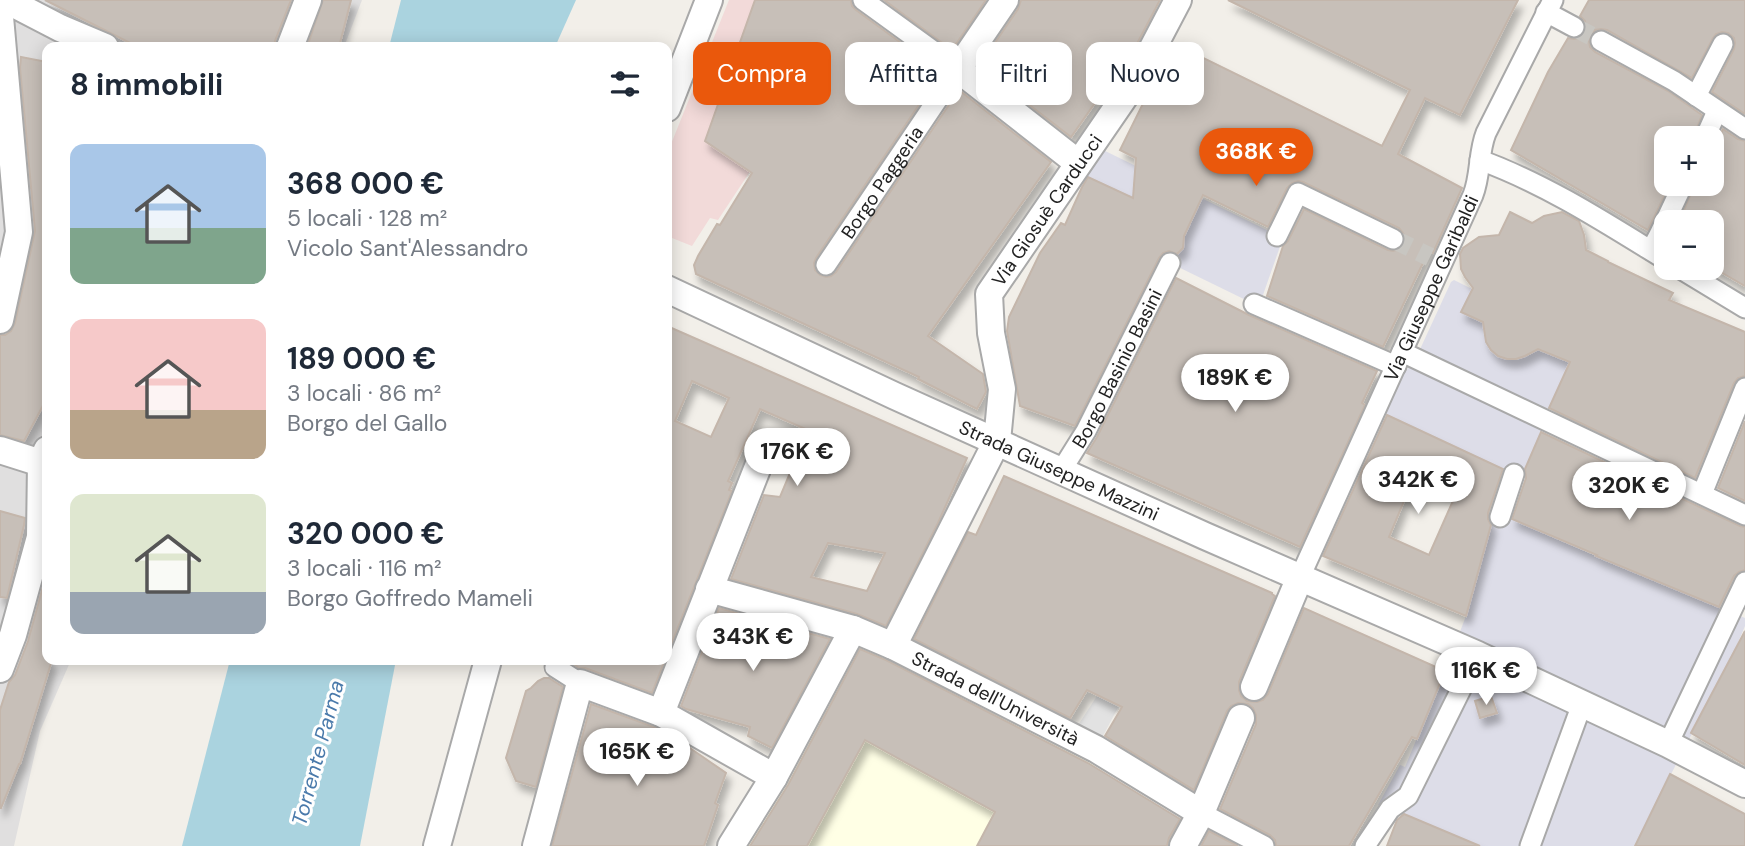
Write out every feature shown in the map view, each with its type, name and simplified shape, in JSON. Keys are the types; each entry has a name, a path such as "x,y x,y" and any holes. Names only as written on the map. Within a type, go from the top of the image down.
{"street":[{"path":"5,0 93,42"},
{"path":"292,42 308,0"},
{"path":"672,95 709,0"},
{"path":"863,0 920,42"},
{"name":"Borgo Paggeria","path":"962,62 1005,0"},
{"name":"Via Giosuè Carducci","path":"997,441 1002,389 991,333 989,294 1136,80 1178,0"},
{"path":"1550,6 1574,27"},
{"name":"Via Giuseppe Garibaldi","path":"1300,577 1399,359 1436,260 1476,188 1486,133 1550,6"},
{"path":"0,17 19,232 0,320"},
{"path":"1601,41 1674,82 1745,129"},
{"path":"1696,96 1723,44"},
{"path":"962,73 1077,163"},
{"name":"Borgo Paggeria","path":"827,262 933,105"},
{"path":"1710,126 1717,111"},
{"path":"1480,160 1504,169 1590,213 1654,253"},
{"path":"1278,236 1298,192 1394,239"},
{"name":"Borgo Basinio Basini","path":"1061,471 1086,431 1170,263"},
{"path":"1699,280 1745,308"},
{"name":"Strada Giuseppe Mazzini","path":"672,291 894,396 1466,650 1745,783"},
{"path":"1254,304 1399,359 1545,420 1745,515"},
{"path":"1702,494 1745,388"},
{"path":"893,646 997,441"},
{"path":"0,450 42,456"},
{"path":"661,713 759,464"},
{"path":"1500,517 1514,474"},
{"path":"0,669 7,631 40,537 42,496"},
{"path":"1254,687 1300,577"},
{"path":"1668,744 1745,582"},
{"name":"Strada dell'Università","path":"709,589 853,629 893,646 1096,750 1201,813 1264,846"},
{"path":"731,846 774,777 853,629"},
{"path":"1365,846 1390,809 1408,796 1466,650"},
{"path":"437,846 487,665"},
{"path":"558,665 580,683 661,713 774,777"},
{"path":"536,846 580,683"},
{"path":"1530,846 1582,704"},
{"path":"1183,846 1201,813 1241,718"}],"shaded area":[{"path":"0,0 362,0 346,42 42,42 42,665 69,665 40,731 14,846 0,846"},
{"path":"729,0 863,0 831,49 831,42 712,42"},
{"path":"693,89 693,105 794,105 718,220 710,218 692,246 672,238 672,142"},
{"path":"1097,147 1283,238 1263,295 1254,304 1170,263 1183,248 1184,241 1171,215 1087,177 1084,183 1078,180"},
{"path":"1454,280 1472,289 1462,311 1486,324 1486,342 1498,356 1516,359 1529,354 1535,348 1570,362 1524,472 1514,474 1385,414 1402,376 1416,358"},
{"path":"1493,515 1507,517 1745,618 1745,626 1734,652 1634,846 1481,846 1378,805 1400,765 1405,767 1446,668 1466,616"},
{"path":"863,639 1099,757 1067,818 1058,846 748,846"},
{"path":"1108,679 1129,687 1096,749 1071,736"}],"water":[{"path":"401,0 576,0 557,42 390,42"},
{"name":"Torrente Parma","path":"229,665 395,665 360,846 182,846"}],"building":[{"path":"45,0 291,0 275,42 128,42"},
{"path":"323,0 351,0 340,42 309,42"},
{"path":"755,0 851,0 856,10 900,42 845,42 845,105 919,105 816,258 815,270 820,275 826,277 836,272 949,105 962,105 962,92 1051,162 928,336 983,374 986,392 977,409 918,379 919,377 696,274 694,265 698,256 752,173 705,141 718,105 831,105 831,42 740,42"},
{"path":"884,0 986,0 957,42 941,42"},
{"path":"1021,0 1160,0 1138,42 1086,42 1086,105 1094,105 1071,137 1030,105 1072,105 1072,42 995,42 1018,9"},
{"path":"1228,0 1518,0 1460,115 1425,98 1398,154 1462,188 1433,253 1430,251 1421,267 1383,347 1267,296 1283,246 1304,209 1393,251 1404,245 1405,237 1399,228 1298,181 1287,188 1268,227 1203,195 1184,236 1183,248 1177,254 1169,251 1159,258 1075,426 1020,406 1007,331 1009,317 1040,253 1061,223 1065,225 1088,177 1133,198 1136,158 1120,150 1142,105 1204,105 1204,58 1382,146 1410,90"},
{"path":"1589,0 1745,0 1745,114 1712,92 1734,49 1734,38 1728,33 1716,34 1692,78 1607,30 1595,30 1590,36 1590,47 1595,52 1668,91 1702,115 1698,126 1654,126 1654,196 1664,196 1658,210 1654,210 1654,217 1648,230 1511,150 1548,72 1568,38 1580,38 1585,32 1585,21 1580,16"},
{"path":"21,57 42,61 42,407 24,441 0,435 0,335 11,331 15,323 35,231"},
{"path":"1724,130 1745,141 1745,286 1724,274 1724,210 1684,210 1690,196 1724,196"},
{"path":"1510,212 1532,223 1544,216 1562,212 1579,221 1586,250 1673,293 1669,300 1745,332 1745,376 1734,383 1695,478 1549,408 1570,362 1538,349 1516,359 1498,356 1486,342 1483,322 1461,312 1473,288 1461,269 1460,254 1463,248 1479,237 1499,235"},
{"path":"1176,278 1249,315 1377,371 1362,403 1365,405 1300,547 1087,453"},
{"path":"672,328 967,458 938,523 886,626 857,614 731,579 764,495 780,497 808,430 760,409 728,481 732,483 729,490 732,491 672,642","holes":["692,381 729,398 711,437 675,421","828,543 885,553 867,591 811,577"]},
{"path":"1387,415 1503,469 1488,513 1491,525 1466,616 1323,556","holes":["1414,477 1456,494 1429,555 1389,537"]},
{"path":"1745,421 1745,501 1718,488"},
{"path":"1541,432 1745,527 1745,570 1734,576 1719,607 1512,519 1526,478 1525,469"},
{"path":"1004,476 1272,593 1275,596 1239,682 1241,696 1247,701 1263,700 1268,694 1304,608 1445,671 1417,739 1412,737 1349,846 1276,846 1270,835 1220,809 1256,724 1256,715 1248,704 1238,703 1227,711 1194,790 1105,736 1122,707 1087,690 1070,718 914,639 968,532 976,535"},
{"path":"0,511 25,518 7,598 0,597"},
{"path":"42,590 42,665 50,665 20,764 0,808 0,710 9,682 15,675 28,641"},
{"path":"719,608 830,639 772,748 748,736 750,727 681,706"},
{"path":"1745,631 1745,765 1691,733"},
{"path":"860,649 1088,763 1180,819 1167,846 977,846 995,812 865,740 807,846 750,846 788,785"},
{"path":"575,665 663,665 652,693"},
{"path":"544,678 549,678 563,687 536,787 516,781 506,758 526,691"},
{"path":"1491,696 1497,713 1480,718 1475,701"},
{"path":"591,704 654,727 726,773 704,846 552,846"},
{"path":"1670,774 1745,814 1745,846 1635,846"},
{"path":"1404,814 1480,846 1387,846 1397,820"},
{"path":"1209,831 1238,846 1201,846"}],"tunnel":[{"path":"1574,27 1601,41"},
{"path":"1393,239 1430,257"}]}
